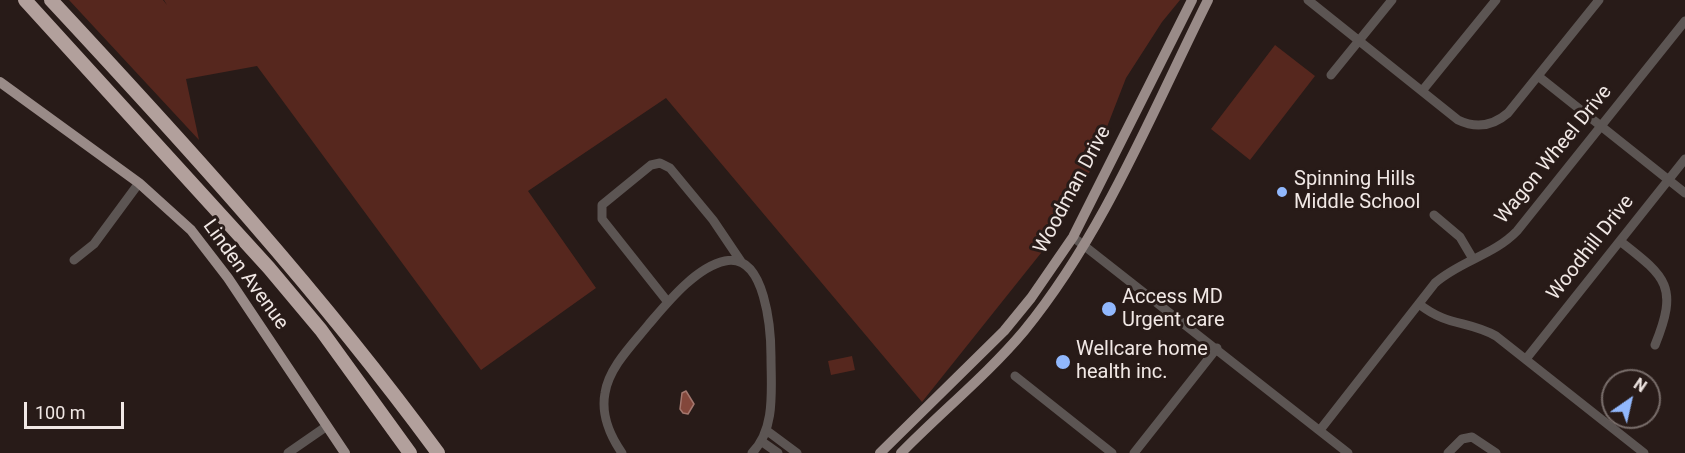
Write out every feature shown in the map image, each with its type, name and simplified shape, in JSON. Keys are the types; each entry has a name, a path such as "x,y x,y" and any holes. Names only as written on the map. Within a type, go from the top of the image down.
{"highway":[{"path":"25,0 213,206 321,330 408,453"},
{"path":"51,0 216,178 448,453"},
{"path":"372,363 438,453"}],"main road":[{"name":"Woodman Drive","path":"880,453 1004,331 1031,298 1073,237 1192,0"},
{"name":"Woodman Drive","path":"901,453 1023,332 1085,244 1208,0"},
{"name":"Linden Avenue","path":"1,85 139,183 204,244 345,453"}],"street":[{"path":"1308,0 1458,120 1472,125 1489,125 1502,118 1599,0"},
{"path":"1331,75 1392,0"},
{"path":"1422,92 1496,0"},
{"name":"Wagon Wheel Drive","path":"1320,430 1419,303 1444,275 1493,251 1510,238 1685,21"},
{"path":"1538,76 1685,193"},
{"name":"Woodhill Drive","path":"1526,359 1685,159"},
{"path":"667,301 602,219 602,206 651,165 660,163 670,168 713,220 742,263 757,278 770,330 771,378 766,430 752,453"},
{"path":"74,260 94,244 139,183"},
{"path":"1434,215 1460,237 1473,259"},
{"path":"1073,237 1085,244 1348,453"},
{"path":"1620,241 1653,267 1665,287 1667,315 1655,345"},
{"path":"622,453 606,420 604,402 607,384 615,368 667,301 717,264 729,260 742,263"},
{"path":"1419,303 1447,321 1487,331 1526,359 1644,453"},
{"path":"1134,453 1217,348"},
{"path":"1014,376 1112,453"},
{"path":"288,453 327,426"},
{"path":"766,430 797,453"},
{"path":"1448,453 1462,439 1472,437 1496,453"},
{"path":"761,441 778,453"}],"shaded area":[{"path":"69,0 163,0 167,5 164,0 1180,0 1162,22 1126,78 1084,186 1065,200 1045,248 922,402 666,98 528,191 596,288 481,370 257,66 186,79 199,140"},
{"path":"1275,45 1315,76 1250,160 1211,129"},
{"path":"852,356 855,370 831,375 828,361"},
{"path":"686,391 694,404 688,414 683,413 680,409 682,393"}],"place":[{"name":"Spinning Hills Middle School","path":"1282,192"},
{"name":"Access MD Urgent care","path":"1109,309"},
{"name":"Wellcare home health inc.","path":"1063,362"}]}
